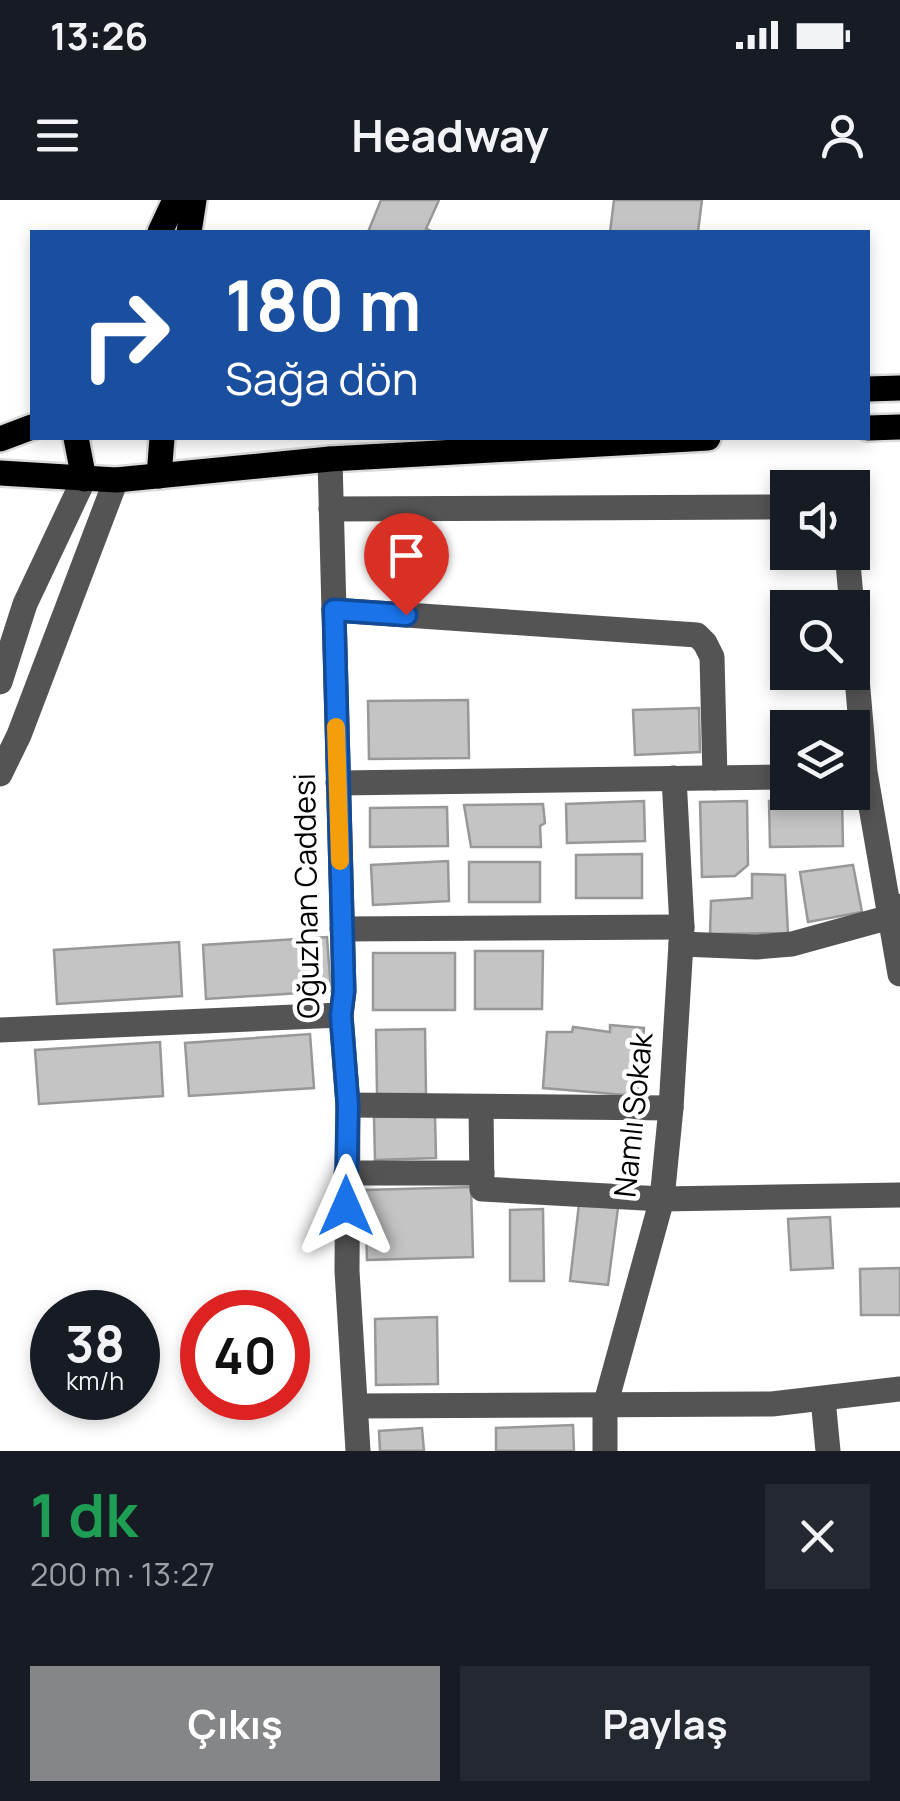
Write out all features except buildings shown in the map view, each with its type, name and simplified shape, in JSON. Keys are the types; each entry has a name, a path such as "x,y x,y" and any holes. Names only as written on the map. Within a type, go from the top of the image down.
{"main road":[{"path":"161,230 179,201"},
{"path":"176,230 179,201"},
{"path":"179,201 188,230"},
{"path":"870,390 900,388"},
{"path":"870,428 900,427"},
{"path":"0,439 30,428"},
{"path":"76,440 84,480"},
{"path":"159,476 162,440"},
{"path":"0,473 116,480 330,459 672,440"}],"street":[{"name":"Oğuzhan Caddesi","path":"330,459 344,991 341,1015 348,1105 346,1271 358,1451"},
{"path":"0,682 26,604 84,480"},
{"path":"0,774 20,735 116,480"},
{"path":"331,509 770,508"},
{"path":"334,610 697,635 712,658 715,778"},
{"path":"338,783 770,777"},
{"name":"Namlı Sokak","path":"605,1451 605,1406 662,1199 682,935 674,778"},
{"path":"866,810 900,974"},
{"path":"890,918 900,886"},
{"path":"342,929 682,935 756,947 792,944 890,918"},
{"path":"0,1030 341,1015"},
{"path":"348,1105 671,1108"},
{"path":"482,1108 482,1189 662,1199 900,1196"},
{"path":"346,1173 482,1172"},
{"path":"356,1406 772,1404 900,1389"},
{"path":"823,1399 828,1451"}],"slow traffic":[{"path":"336,727 340,861"}],"route":[{"path":"346,1206 348,1105 341,1015 344,991 334,610 406,615"}]}
